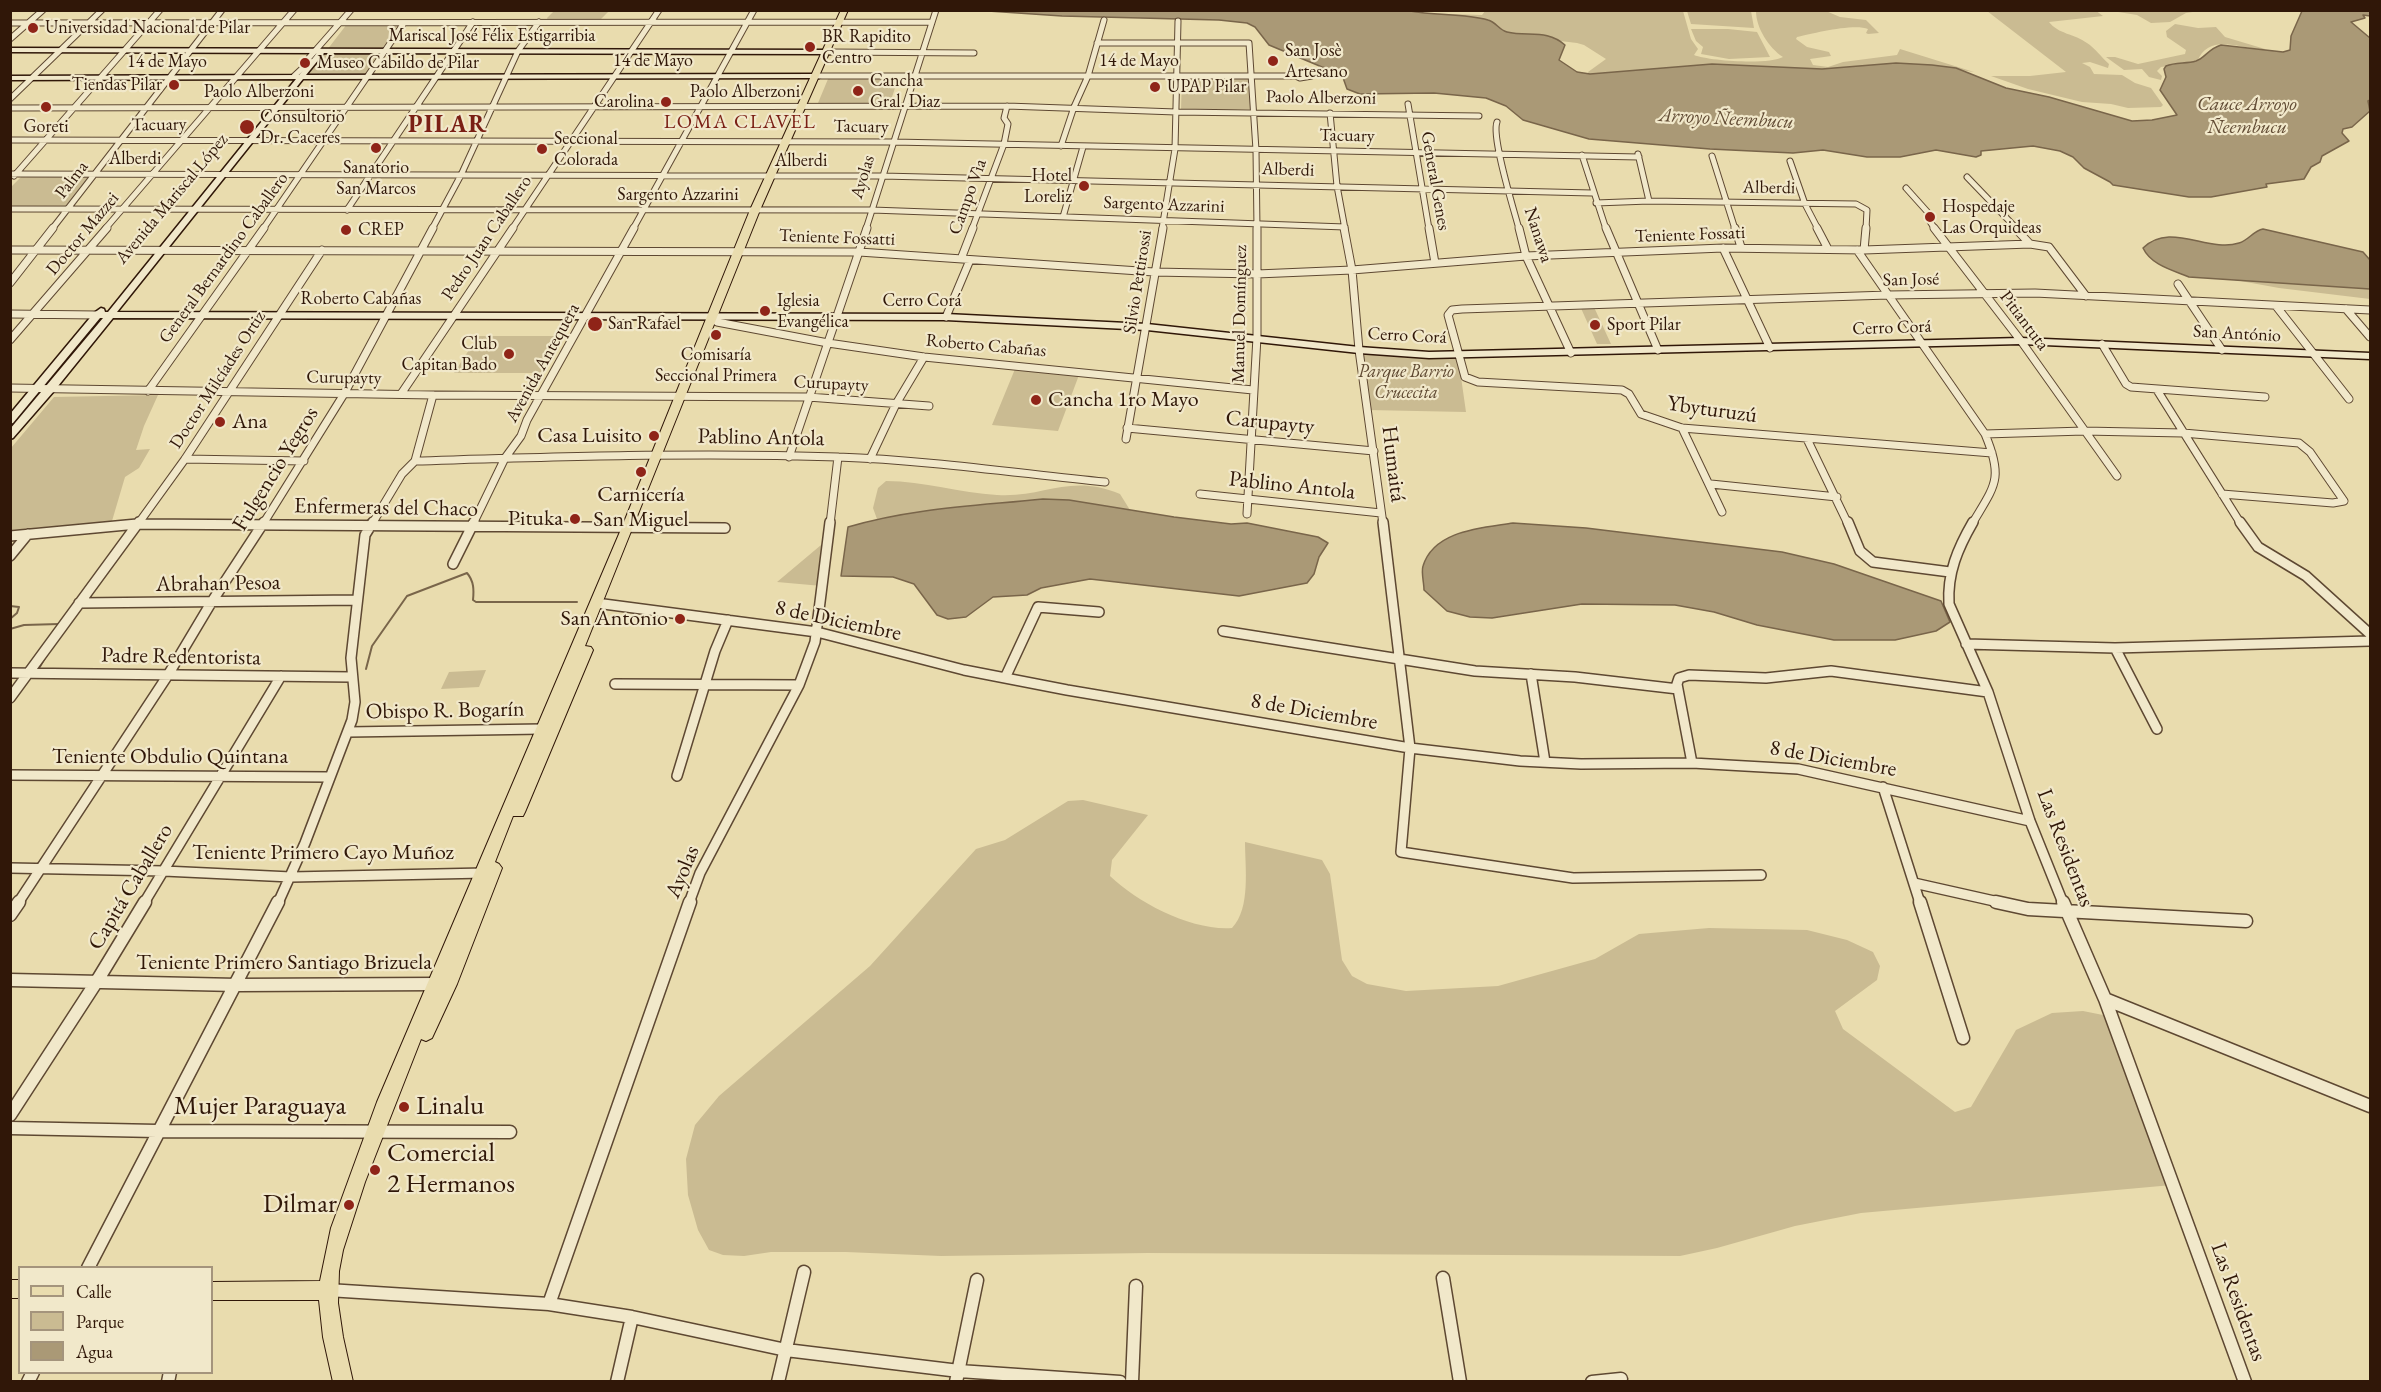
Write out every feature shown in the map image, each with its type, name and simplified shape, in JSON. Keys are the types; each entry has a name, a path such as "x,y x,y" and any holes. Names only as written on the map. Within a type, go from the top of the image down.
{"main road":[{"path":"487,873 633,527 659,456 758,210 843,18 849,10"},
{"name":"Mariscal José Félix Estigarribia","path":"10,50 828,52"},
{"name":"Avenida Mariscal López","path":"10,436 51,389 157,251 318,51"},
{"name":"14 de Mayo","path":"10,78 817,76"},
{"name":"Avenida Mariscal López","path":"10,421 97,315 157,251"},
{"name":"Roberto Cabañas","path":"97,315 716,318"},
{"name":"Cerro Corá","path":"716,318 946,317 1147,327 1257,337 1359,350 1460,355 2021,341 2102,344"},
{"name":"San António","path":"2102,344 2370,356"},
{"path":"343,1382 331,1325 328,1290 339,1232 379,1126 393,1103 444,984 542,729 601,603"},
{"path":"213,1291 328,1290"}],"street":[{"path":"10,39 43,10"},
{"path":"10,99 102,10"},
{"path":"10,180 160,10"},
{"name":"Palma","path":"10,282 148,108 222,10"},
{"name":"Doctor Mazzei","path":"10,340 294,10"},
{"path":"318,51 352,10"},
{"name":"Pedro Juan Caballero","path":"654,22 659,10"},
{"name":"Pedro Juan Caballero","path":"404,394 633,52 664,10"},
{"name":"Avenida Antequera","path":"453,564 505,458 520,436 539,396 753,10"},
{"name":"Ayolas","path":"789,457 808,397 838,318 936,10"},
{"path":"10,23 746,22 843,18 932,22"},
{"path":"1060,146 1088,76 1104,21"},
{"name":"Silvio Pettirossi","path":"1126,439 1147,327 1174,149 1178,21"},
{"name":"General Bernardino Caballero","path":"148,391 246,250 278,210 350,107 404,22"},
{"path":"347,210 472,22"},
{"name":"Fulgencio Yegros","path":"10,915 168,675 344,394 461,175 518,51 539,22"},
{"path":"1097,43 1178,43"},
{"name":"Manuel Domínguez","path":"1178,43 1249,43 1257,184 1257,337 1247,514"},
{"name":"Mariscal José Félix Estigarribia","path":"828,52 974,53"},
{"name":"14 de Mayo","path":"817,76 1296,76"},
{"name":"General Genes","path":"1408,104 1435,263"},
{"path":"1004,144 1008,124 1004,118 1007,106"},
{"name":"Paolo Alberzoni","path":"10,108 1007,106 1176,112 1479,116"},
{"name":"Humaitá","path":"1330,113 1337,186 1352,270 1359,350 1382,513 1410,748 1401,852 1573,878 1761,875"},
{"name":"Nanawa","path":"1497,122 1495,127 1500,154 1526,256 1571,352"},
{"name":"Tacuary","path":"10,140 893,142 1638,156 1649,201"},
{"name":"Campo Vìa","path":"961,259 1004,144"},
{"path":"1063,217 1083,147"},
{"path":"1582,155 1592,193 1658,350"},
{"path":"1712,156 1741,247"},
{"path":"1790,161 1805,204 1828,249"},
{"name":"Alberdi","path":"13,174 882,176 1592,193"},
{"path":"1967,177 2030,244 2049,247 2085,296"},
{"name":"Pitiantuta","path":"1906,188 1932,217 1929,220 1948,248 2021,341 2117,476"},
{"name":"Alberdi","path":"1596,203 1649,201 1856,204 1867,210 1860,250"},
{"name":"Sargento Azzarini","path":"10,209 872,210 1344,227"},
{"name":"Teniente Fossati","path":"1352,270 1526,256 1741,247 1860,250 2030,244"},
{"path":"1723,248 1770,348"},
{"name":"Teniente Fossatti","path":"10,250 859,252 1154,272 1257,274 1352,270"},
{"name":"Doctor Milcíades Ortiz","path":"10,698 186,459 321,250"},
{"name":"Las Residentas","path":"1860,250 1888,295 1985,434 1992,453 1995,484 1959,545 1950,572 1947,590 1948,604 1988,692 2030,821 2105,999 2245,1382"},
{"name":"Campo Vìa","path":"946,317 970,260"},
{"path":"2178,284 2222,350"},
{"name":"San José","path":"1460,355 1448,315 1452,310 1747,299 2035,293 2370,310"},
{"path":"2276,306 2349,399"},
{"path":"2346,309 2370,337"},
{"name":"Roberto Cabañas","path":"10,314 97,315"},
{"name":"Roberto Cabañas","path":"716,318 828,343 924,357 1137,376 1253,390"},
{"path":"2102,344 2126,384 2131,387 2265,397"},
{"name":"Ybyturuzú","path":"1460,355 1465,376 1478,382 1622,390 1629,394 1641,414 1682,428 1992,453"},
{"path":"870,459 896,404 924,357"},
{"name":"Curupayty","path":"10,388 432,395 808,397 929,406"},
{"path":"2157,390 2250,538 2258,547 2311,580 2370,633"},
{"path":"89,1266 157,1131 237,985 291,877 355,714 357,700 351,677 351,658 364,535 402,474 415,461 432,395"},
{"name":"Carupayty","path":"1127,428 1253,438 1374,452"},
{"path":"1682,428 1711,484 1722,512"},
{"path":"1985,434 2084,430 2183,433 2304,445 2344,501 2333,503 2222,494"},
{"path":"1808,439 1837,497 1860,551 1867,559 1950,572"},
{"name":"Pablino Antola","path":"415,461 659,456 838,457 1106,482"},
{"name":"Ayolas","path":"549,1304 700,873 799,685 817,632 838,457"},
{"path":"186,459 304,461"},
{"path":"1711,484 1837,497"},
{"name":"Pablino Antola","path":"1200,494 1382,513"},
{"name":"Enfermeras del Chaco","path":"10,536 137,524 725,528"},
{"path":"10,556 28,534"},
{"name":"Abrahan Pesoa","path":"79,603 357,600"},
{"name":"8 de Diciembre","path":"601,603 817,632 964,670 1410,748 1545,762 1692,763 1798,769 2030,821"},
{"path":"1005,678 1038,607 1098,612"},
{"path":"677,776 715,651 728,620"},
{"path":"1222,631 1475,671 1575,677 1678,689"},
{"path":"1966,644 2115,648 2368,643 2370,641"},
{"path":"2115,648 2157,729"},
{"path":"1692,763 1678,689 1679,678 1689,675 1766,678 1831,671 1988,692"},
{"name":"Padre Redentorista","path":"10,673 351,677"},
{"path":"1531,674 1545,762"},
{"name":"Capitá Caballero","path":"10,1115 97,981 281,676"},
{"path":"615,684 799,685"},
{"name":"Obispo R. Bogarín","path":"348,732 542,729"},
{"name":"Teniente Obdulio Quintana","path":"10,775 329,777"},
{"path":"1883,787 1963,1038"},
{"name":"Teniente Primero Cayo Muñoz","path":"10,868 164,871 291,877 487,873"},
{"path":"1914,883 2028,909 2246,921"},
{"name":"Teniente Primero Santiago Brizuela","path":"10,980 237,985 444,984"},
{"path":"2105,999 2370,1106"},
{"name":"Mujer Paraguaya","path":"10,1128 157,1131 379,1126 510,1132"},
{"path":"778,1382 804,1272"},
{"path":"1443,1278 1460,1382"},
{"path":"957,1376 977,1280"},
{"path":"1132,1382 1136,1286"},
{"path":"328,1290 549,1304 632,1317 786,1350 957,1376 1120,1382"},
{"path":"617,1382 632,1317"},
{"path":"1592,1382 1622,1379"}],"green space":[{"path":"1486,10 1683,11 1691,39 1698,49 1694,55 1739,61 1765,61 1783,57 1764,37 1758,24 1756,11 1826,11 1840,17 1866,20 1879,33 1868,34 1866,33 1868,29 1854,27 1797,37 1796,39 1807,47 1829,52 1831,56 1810,59 1813,65 1828,67 1843,62 1897,55 1900,49 1974,72 1937,67 1863,71 1589,75 1588,72 1606,59 1584,45 1423,16 1424,13 1482,15"},
{"path":"2095,10 2103,16 2049,22 2057,29 2093,47 2109,64 2108,68 2090,62 2082,63 2090,67 2094,74 2122,75 2135,83 2151,88 2163,105 2161,107 2128,108 2082,102 2028,89 1991,76 2030,76 2066,72 1987,11"},
{"path":"554,11 609,11 599,21 548,21 547,18"},
{"path":"1687,11 1751,11 1754,28 1691,24"},
{"path":"2112,11 2199,11 2186,13 2170,22 2151,23 2137,15"},
{"path":"347,24 398,25 381,50 327,50"},
{"path":"2175,24 2198,28 2216,27 2225,37 2265,49 2226,44 2209,47 2197,62 2161,67 2157,71 2162,76 2161,80 2149,77 2142,69 2124,70 2106,57 2115,57 2138,64 2185,54 2186,50 2167,37 2166,31"},
{"path":"1691,29 1757,32 1770,57 1729,59 1701,54 1703,47 1696,41"},
{"path":"324,52 379,52 365,75 305,76"},
{"path":"1182,77 1249,77 1251,109 1181,110"},
{"name":"Cancha Gral. Diaz","path":"828,79 898,79 890,103 818,103"},
{"path":"91,175 65,207 11,207 10,188 22,176"},
{"path":"2235,280 2370,289 2370,299 2279,288"},
{"name":"Sport Pilar","path":"1593,305 1611,344 1597,344 1580,306"},
{"name":"Club Capitan Bado","path":"478,336 563,336 542,373 454,373"},
{"name":"Parque Barrio Crucecita","path":"1361,351 1458,356 1466,412 1368,410"},
{"name":"Cancha 1ro Mayo","path":"1015,369 1079,375 1058,431 992,425"},
{"path":"158,395 136,450 150,449 139,468 125,477 112,521 11,530 11,448 54,397"},
{"path":"886,481 997,495 1086,486 1120,494 1130,510 1069,500 1043,499 926,511 877,519 873,508 878,488"},
{"path":"827,540 822,586 777,582"},
{"path":"486,670 479,687 441,689 449,672"},
{"path":"1083,800 1148,815 1112,860 1110,876 1150,905 1200,925 1232,928 1238,920 1246,887 1245,842 1322,860 1330,874 1342,960 1352,976 1367,984 1406,991 1498,986 1595,959 1639,934 1709,928 1807,930 1847,940 1873,952 1880,966 1877,980 1835,1011 1843,1029 1955,1112 1971,1107 2016,1030 2052,1013 2083,1011 2113,1017 2172,1185 1861,1213 1795,1226 1680,1256 1148,1253 941,1256 771,1252 744,1256 723,1255 709,1250 698,1230 688,1195 686,1159 695,1125 719,1096 870,966 976,849 1005,840 1068,801"}],"water":[{"name":"Cauce Arroyo Ñeembucu","path":"988,11 1410,11 1460,15 1488,20 1507,32 1544,35 1558,40 1565,45 1559,60 1577,72 1590,74 1712,64 1822,69 1896,63 1932,65 1956,68 2006,88 2049,97 2132,121 2177,115 2160,90 2166,77 2164,69 2166,66 2196,61 2221,45 2283,52 2290,50 2291,36 2302,11 2370,11 2370,16 2363,15 2365,18 2351,22 2370,38 2370,100 2368,101 2370,111 2352,127 2343,129 2342,133 2349,141 2322,156 2320,162 2311,167 2304,179 2266,184 2267,187 2211,197 2189,197 2113,185 2084,168 2073,157 2060,151 2033,146 1981,151 1981,155 1976,157 1936,150 1900,157 1867,157 1823,150 1793,153 1589,139 1523,120 1506,106 1486,98 1434,93 1360,94 1347,89 1341,72 1322,67 1269,45 1255,27 1247,23"},
{"path":"2263,229 2363,252 2370,260 2370,289 2189,277 2157,263 2143,248 2154,240 2165,237 2227,245 2242,242"},
{"path":"1043,499 1069,500 1231,524 1247,523 1318,537 1328,543 1319,557 1314,574 1307,583 1239,596 1090,579 1041,588 1027,595 993,597 966,617 948,619 937,615 914,584 893,577 841,576 848,527 920,512"},
{"path":"1513,523 1586,528 1782,552 1834,564 1941,601 1950,622 1936,631 1895,640 1834,640 1757,625 1714,612 1675,605 1582,604 1492,618 1470,617 1447,611 1424,590 1423,566 1437,545 1460,533"}],"waterway":[{"path":"366,669 372,646 407,596 467,573 473,586 473,600 476,602 577,602"},
{"path":"10,606 19,607 17,613 10,619"},
{"path":"10,629 24,625 59,624"},
{"path":"38,670 48,653"}],"place":[{"name":"Universidad Nacional de Pilar","path":"33,28"},
{"name":"BR Rapidito Centro","path":"810,47"},
{"name":"San Josè Artesano","path":"1273,61"},
{"name":"Museo Cabildo de Pilar","path":"305,63"},
{"name":"Tiendas Pilar","path":"174,85"},
{"name":"UPAP Pilar","path":"1155,87"},
{"name":"Cancha Gral. Diaz","path":"858,91"},
{"name":"Carolina","path":"666,102"},
{"name":"Goreti","path":"46,107"},
{"name":"Consultorio Dr. Caceres","path":"247,127"},
{"name":"Sanatorio San Marcos","path":"376,148"},
{"name":"Seccional Colorada","path":"542,149"},
{"name":"Hotel Loreliz","path":"1084,186"},
{"name":"Hospedaje Las Orquideas","path":"1930,217"},
{"name":"CREP","path":"346,230"},
{"name":"Iglesia Evangélica","path":"765,311"},
{"name":"San Rafael","path":"595,324"},
{"name":"Sport Pilar","path":"1595,325"},
{"name":"Comisaría Seccional Primera","path":"716,335"},
{"name":"Club Capitan Bado","path":"509,354"},
{"name":"Cancha 1ro Mayo","path":"1036,400"},
{"name":"Ana","path":"220,422"},
{"name":"Casa Luisito","path":"654,436"},
{"name":"Carnicería San Miguel","path":"641,472"},
{"name":"Pituka","path":"575,519"},
{"name":"San Antonio","path":"680,619"},
{"name":"Linalu","path":"404,1107"},
{"name":"Comercial 2 Hermanos","path":"375,1170"},
{"name":"Dilmar","path":"349,1205"}],"district":[{"name":"LOMA CLAVEL","path":"740,123"},
{"name":"PILAR","path":"448,125"}],"water label":[{"name":"Arroyo Ñeembucu","path":"1726,119"}]}
